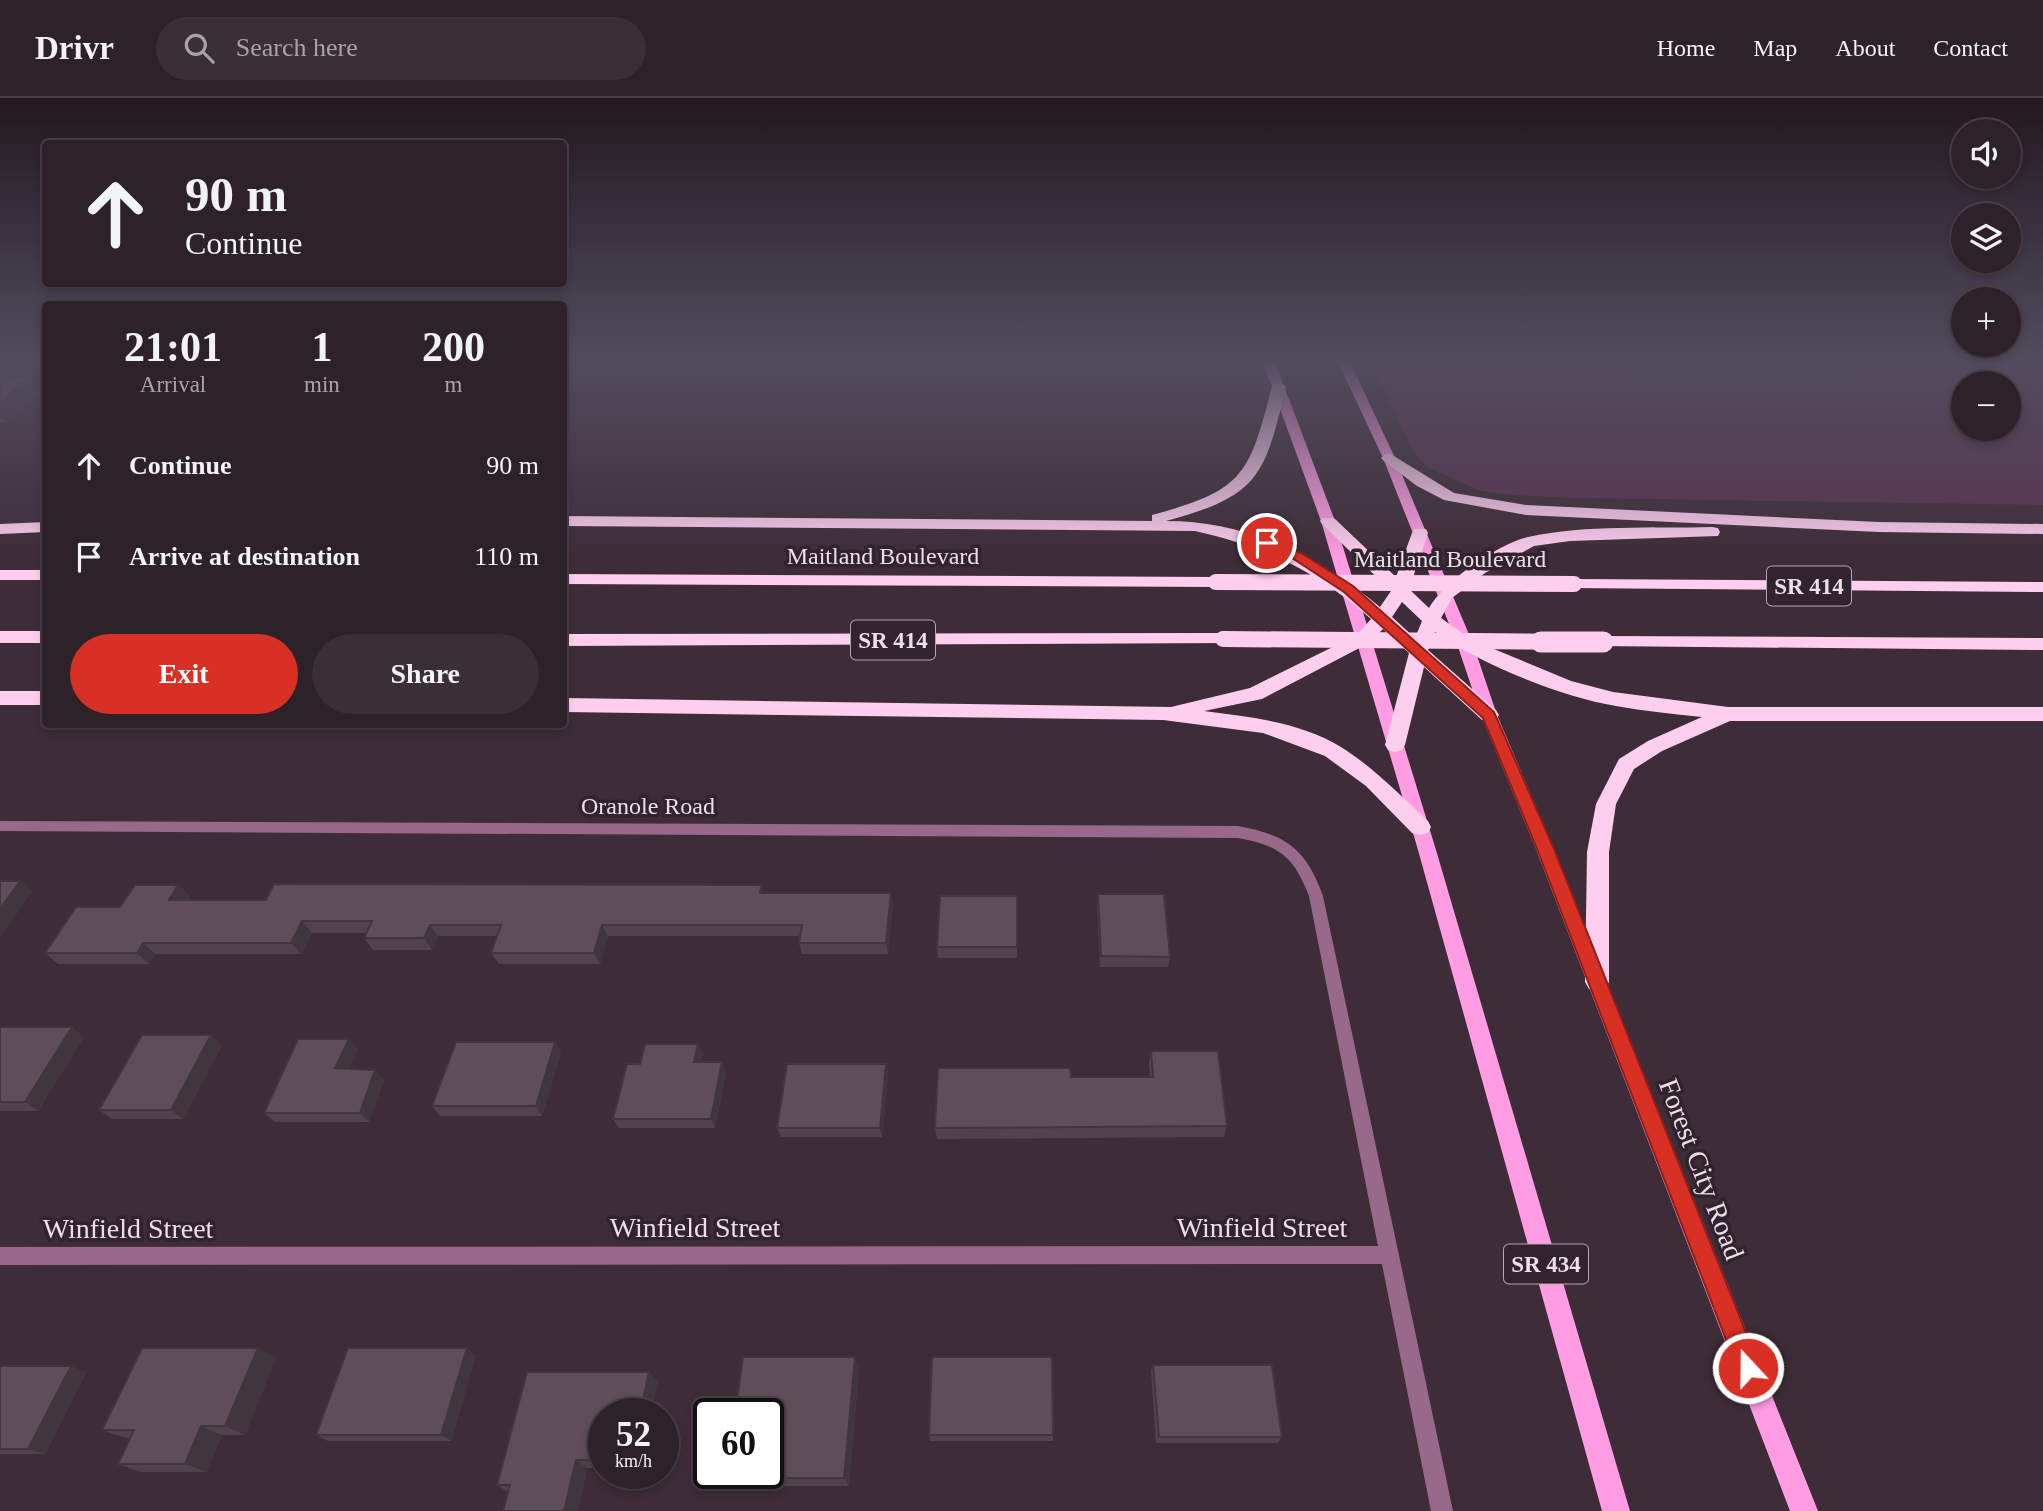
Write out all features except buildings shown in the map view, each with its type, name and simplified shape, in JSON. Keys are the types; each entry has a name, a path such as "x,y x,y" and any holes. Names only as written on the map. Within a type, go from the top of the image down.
{"highway":[{"path":"1123,526 1185,511 1224,496 1240,485 1258,463 1268,428"},
{"path":"1390,458 1423,483 1450,497 1526,510 1878,527 2043,529"},
{"path":"567,521 1195,526 1233,531 1296,555 1349,589 1489,715"},
{"path":"1328,521 1431,620 1465,644 1555,682 1613,699 1728,714 2043,714"},
{"path":"0,529 42,527"},
{"path":"1395,745 1419,650 1445,595 1497,558 1530,542 1557,538 1878,527"},
{"path":"1163,713 1255,694 1363,639 1383,617 1400,590 1420,533"},
{"path":"0,575 42,575"},
{"name":"Maitland Boulevard","path":"567,579 2043,587"},
{"path":"0,637 42,637"},
{"name":"SR 414","path":"567,640 1223,639 2043,644"},
{"path":"0,698 42,698"},
{"path":"567,705 1163,713 1263,726 1297,736 1332,751 1373,780 1420,827"},
{"path":"1597,982 1598,852 1606,804 1626,764 1655,746 1728,714"}],"main road":[{"name":"SR 434","path":"1294,428 1328,521 1427,850 1616,1511"},
{"name":"Forest City Road","path":"1376,428 1465,644 1489,715 1545,849 1804,1511"}],"street":[{"name":"Oranole Road","path":"0,826 1238,832 1258,835 1292,850 1303,863 1316,896 1390,1255"},
{"name":"Winfield Street","path":"0,1256 1390,1255"},
{"path":"1390,1255 1441,1511"}],"shaded area":[{"path":"1403,428 1951,428 1951,441 2021,441 2021,428 2043,428 2043,505 1574,498 1481,491 1427,467 1415,454"}],"route":[{"path":"1267,543 1296,555 1349,589 1489,715 1545,849 1748,1368"}]}
